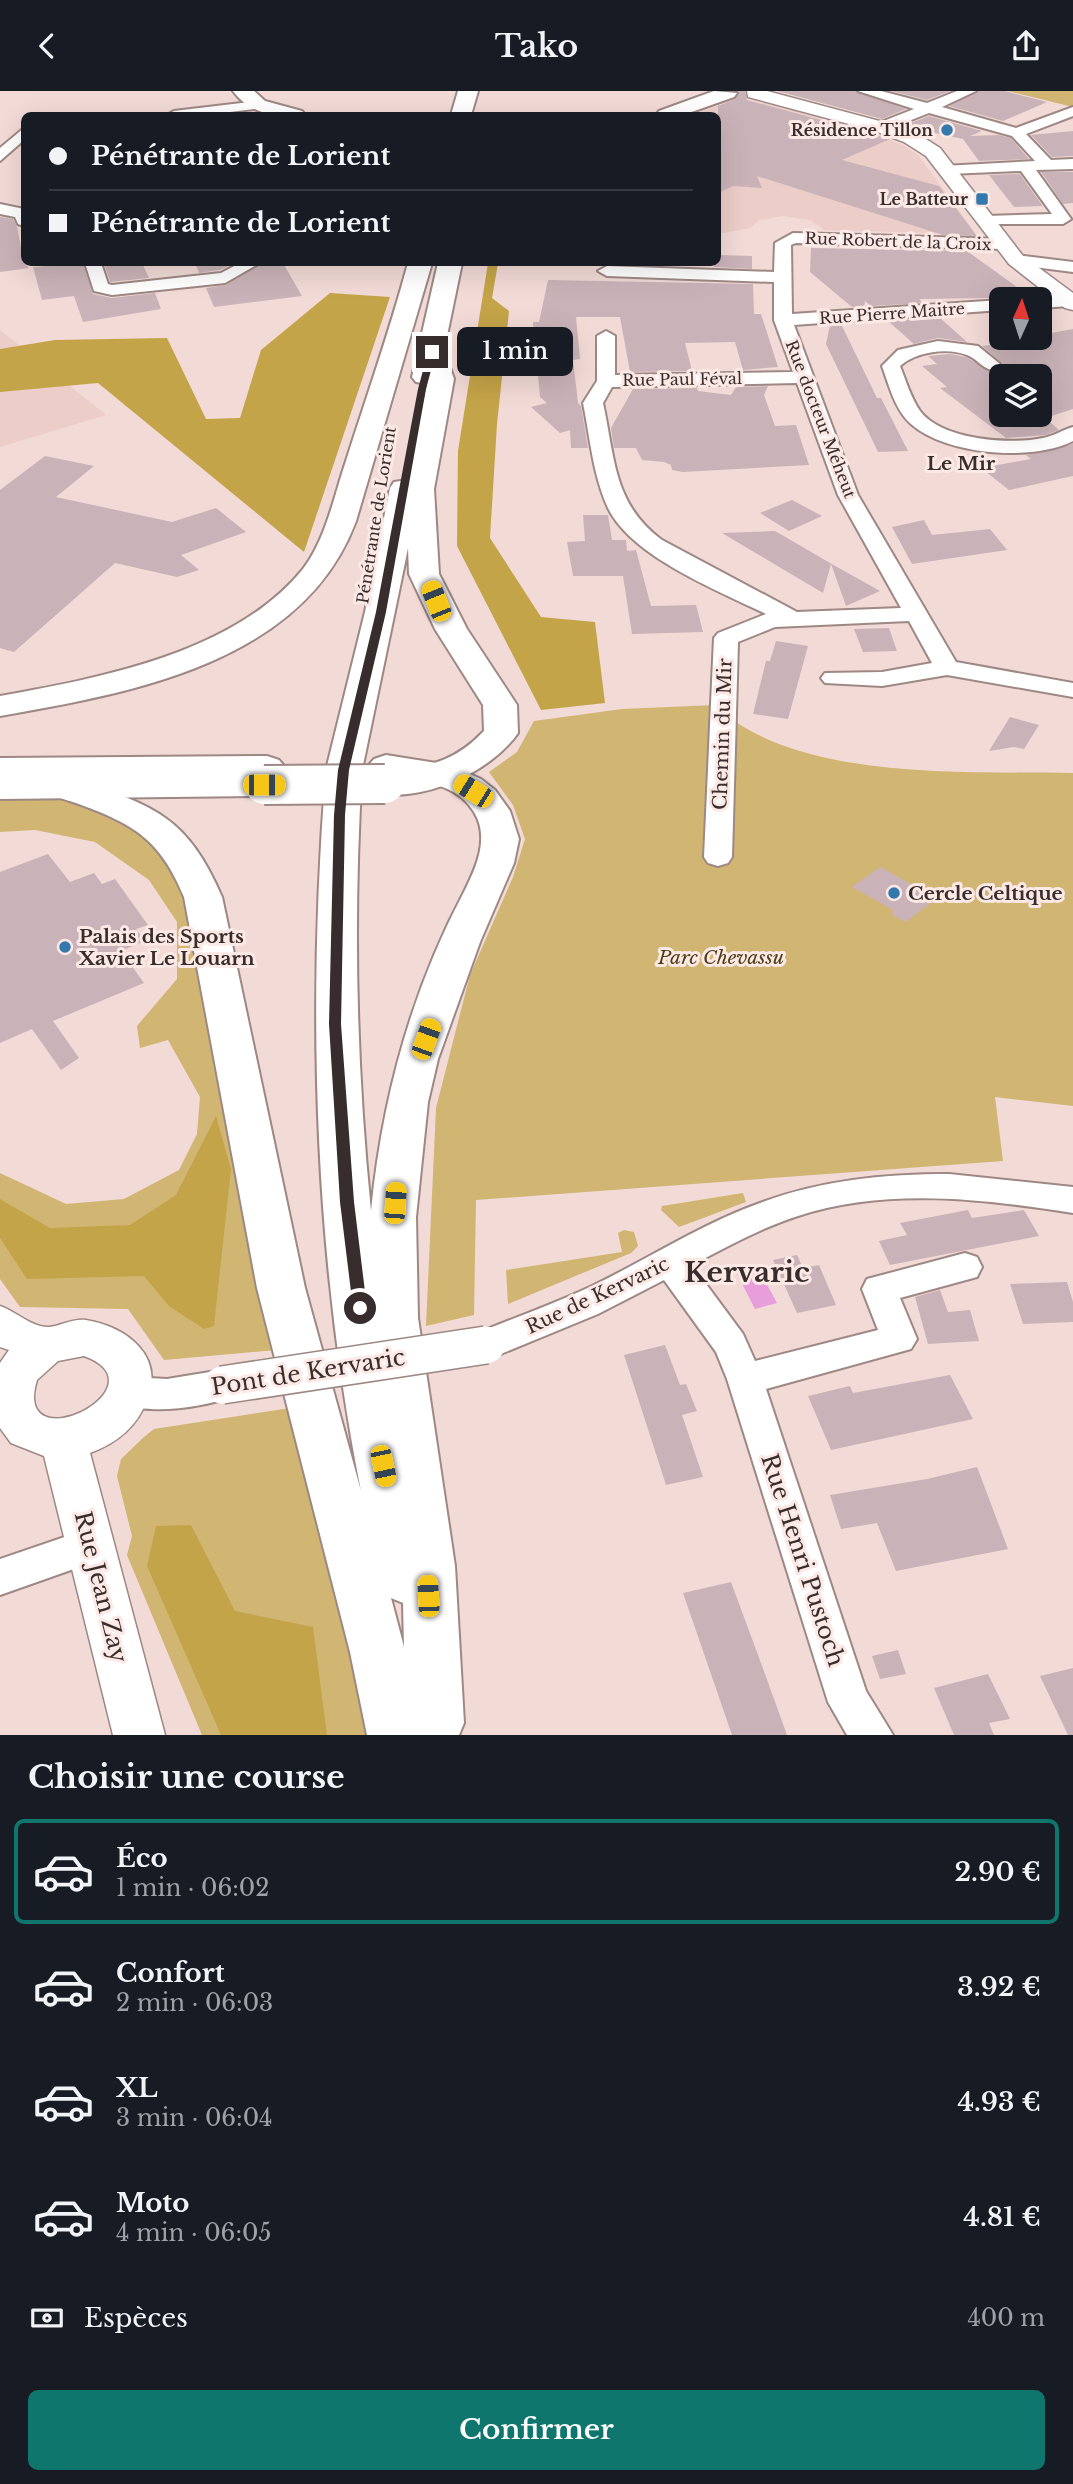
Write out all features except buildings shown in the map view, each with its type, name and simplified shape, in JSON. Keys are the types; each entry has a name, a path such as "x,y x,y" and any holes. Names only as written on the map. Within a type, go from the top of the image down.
{"main road":[{"path":"243,91 258,105 284,112"},
{"path":"462,112 468,91"},
{"path":"674,112 725,92 755,92"},
{"path":"0,706 103,687 179,662 253,625 284,604 313,576 330,545 343,512 393,364 419,266"},
{"name":"Pénétrante de Lorient","path":"371,774 359,615 385,446 427,266"},
{"name":"Pénétrante de Lorient","path":"423,1731 373,1415 347,1202 335,1024 371,774 381,612 422,389 449,266"},
{"path":"432,352 441,379 420,489 425,574 451,629 500,705 502,719 500,733 487,749 467,765 443,774"},
{"path":"0,788 371,774 404,766 443,774 473,791 489,808 499,828 499,847 464,934 408,1097 395,1211 392,1284 404,1412 426,1545 423,1731"},
{"path":"0,769 266,776"},
{"path":"61,786 131,811 153,823 174,840 195,876 208,921 281,1287 378,1652 423,1731"}],"street":[{"path":"865,91 1017,133 1047,165"},
{"path":"881,127 969,91"},
{"path":"755,92 881,127 911,138 933,152 1010,252 1062,297"},
{"path":"204,112 258,105"},
{"path":"1017,133 1072,111"},
{"path":"0,156 21,135"},
{"path":"948,169 1073,164"},
{"path":"986,221 1063,219 1025,166"},
{"path":"0,209 21,213"},
{"name":"Rue Robert de la Croix","path":"793,238 1010,252 1073,267"},
{"name":"Rue docteur Méheut","path":"793,238 783,243 783,320 848,495 947,668"},
{"path":"94,266 100,287 112,290 225,278 247,266"},
{"path":"607,271 785,277"},
{"name":"Rue Pierre Maitre","path":"783,320 989,306"},
{"path":"606,336 606,381"},
{"path":"991,364 971,350 950,347 905,354 891,366 915,418 957,440 1020,446 1056,441 1073,433"},
{"name":"Rue Paul Féval","path":"790,618 662,549 626,522 614,497 593,403 606,381 805,377"},
{"name":"Chemin du Mir","path":"718,857 726,638 757,624 790,618 916,614"},
{"path":"833,678 882,679 947,668 1073,690"},
{"name":"Rue de Kervaric","path":"486,1345 615,1291 748,1220 824,1196 890,1187 948,1185 1003,1188 1073,1200"},
{"name":"Rue Henri Pustoch","path":"670,1262 730,1344 745,1378 849,1702 872,1735"},
{"path":"745,1378 899,1339 879,1289 965,1267"},
{"path":"0,1324 6,1331 47,1346"},
{"path":"85,1338 103,1341 118,1349 128,1361 132,1375 130,1392 121,1409 106,1424 85,1434 63,1439 40,1436 22,1425 11,1408 5,1384 47,1346 85,1338"},
{"name":"Pont de Kervaric","path":"130,1392 167,1394 486,1345"},
{"name":"Rue Jean Zay","path":"63,1439 139,1735"},
{"path":"0,1577 91,1546"}],"shaded area":[{"path":"728,102 769,103 880,135 918,155 973,230 964,234 825,230 810,220 783,216 759,220 751,228 721,233 721,112 700,112"},
{"path":"488,266 497,266 492,298 509,311 497,424 490,538 541,617 595,622 605,703 541,710 457,546 458,451"},
{"path":"330,293 390,297 304,552 98,383 0,392 0,349 55,340 167,338 206,419 240,418 261,350"},
{"path":"0,330 106,415 0,447"},
{"path":"216,1116 231,1169 214,1326 204,1329 169,1306 144,1276 27,1279 0,1238 0,1199 50,1228 130,1225 176,1195"},
{"path":"757,1266 777,1303 755,1309 736,1272"},
{"path":"191,1525 235,1611 313,1627 327,1735 221,1735 147,1566 156,1526"}],"green space":[{"path":"1008,91 1073,91 1073,107"},
{"name":"Parc Chevassu","path":"714,705 749,730 790,748 836,760 934,771 1073,773 1073,1106 995,1097 1003,1161 476,1200 474,1315 426,1326 436,1108 470,975 513,877 525,839 513,805 489,772 517,752 534,721 622,709"},
{"path":"0,795 73,800 139,825 178,866 277,1350 164,1360 128,1309 20,1307 0,1279 0,1173 66,1204 124,1199 179,1170 197,1134 200,1097 168,1040 140,1048 137,1026 177,979 177,922 149,880 95,842 35,830 0,832"},
{"path":"743,1193 746,1202 679,1227 661,1210 662,1206"},
{"path":"624,1230 634,1232 638,1246 631,1253 508,1304 506,1270 622,1252 618,1233"},
{"path":"297,1407 380,1735 202,1735 127,1555 132,1536 117,1476 121,1459 154,1429"}],"place":[{"name":"Résidence Tillon","path":"947,130"},
{"name":"Le Batteur","path":"982,199"},
{"name":"Cercle Celtique","path":"894,893"},
{"name":"Palais des Sports Xavier Le Louarn","path":"65,947"}],"district":[{"name":"Le Mir","path":"961,463"},
{"name":"Kervaric","path":"747,1272"}],"route":[{"path":"360,1308 347,1202 335,1024 340,815 344,770 381,612 422,389 432,352"}]}
